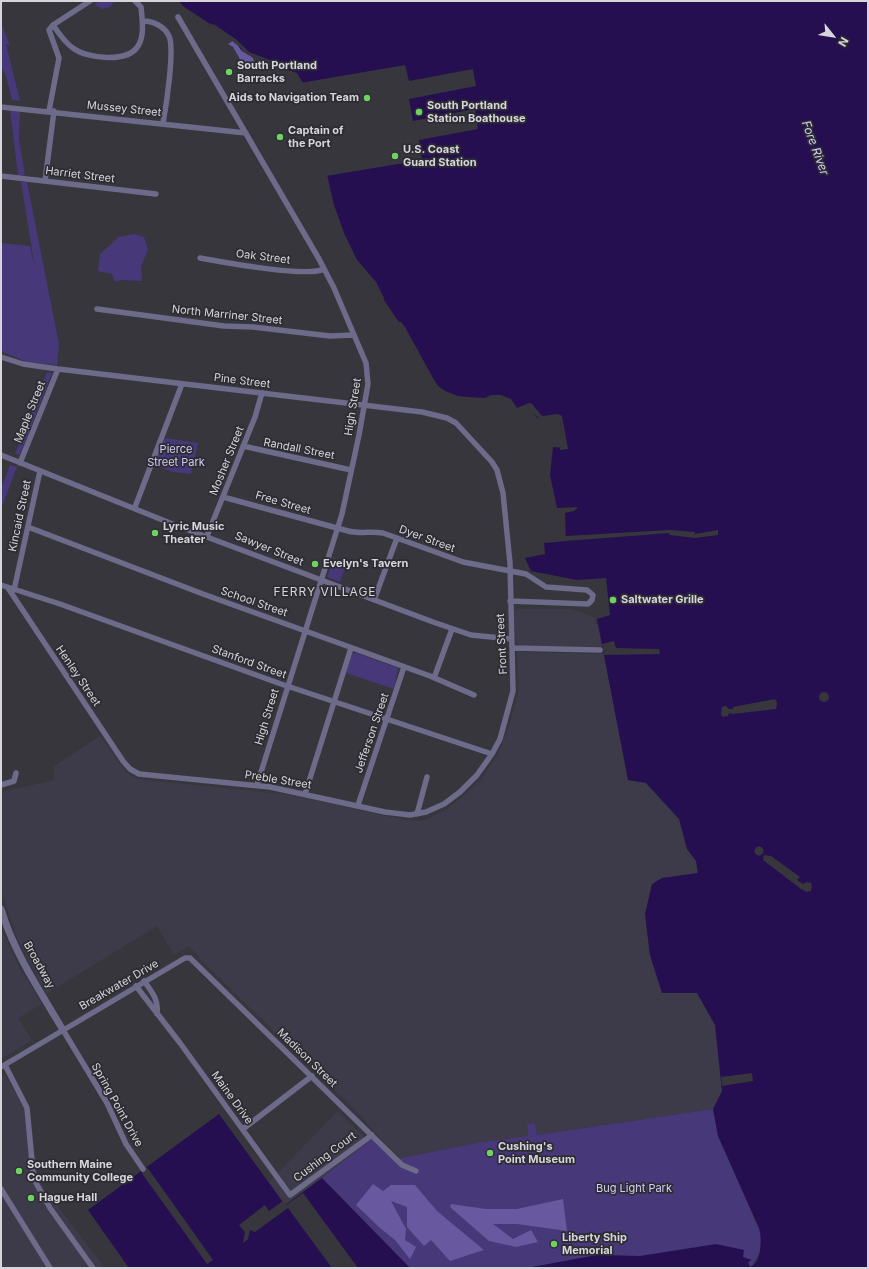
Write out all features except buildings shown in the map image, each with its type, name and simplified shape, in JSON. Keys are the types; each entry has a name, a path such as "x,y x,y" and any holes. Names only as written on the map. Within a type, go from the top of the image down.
{"street":[{"path":"45,181 51,111 59,58 49,30 53,25 90,1"},
{"path":"53,25 73,49 95,56 115,58 130,55 136,49 141,40 143,21 142,7 135,1"},
{"name":"High Street","path":"178,17 324,269 368,369 365,405 338,529 287,686 257,785"},
{"path":"143,21 157,24 165,30 169,37 170,76 163,123"},
{"name":"Mussey Street","path":"1,107 51,111 246,133"},
{"name":"Harriet Street","path":"1,176 156,194"},
{"name":"Oak Street","path":"200,258 296,271 319,272 324,269"},
{"name":"North Marriner Street","path":"97,310 224,326 253,327 330,336 354,335"},
{"name":"Pine Street","path":"1,357 23,364 58,369 422,412 446,418 456,423 472,440"},
{"name":"Maple Street","path":"20,462 58,369"},
{"path":"134,507 182,384"},
{"name":"Mosher Street","path":"207,536 243,446 262,393"},
{"name":"Front Street","path":"417,814 436,808 460,792 477,775 492,754 504,727 512,700 514,680 511,639 510,572 507,528 502,493 497,470 492,462 472,440"},
{"name":"Randall Street","path":"243,446 352,470"},
{"name":"Sawyer Street","path":"1,455 321,580 452,629 471,635 511,639"},
{"name":"Kincaid Street","path":"14,590 40,470"},
{"name":"Free Street","path":"223,497 338,529"},
{"name":"School Street","path":"28,527 203,594 434,678 474,695"},
{"name":"Dyer Street","path":"338,529 356,533 383,533 463,562 526,574 546,587 587,590 593,595 592,600 588,604 510,601"},
{"path":"374,600 397,538"},
{"name":"Stanford Street","path":"1,585 60,604 287,686 492,754"},
{"name":"Henley Street","path":"8,588 123,761 134,772"},
{"path":"434,678 452,629"},
{"path":"305,794 351,648"},
{"path":"512,648 600,650"},
{"name":"Jefferson Street","path":"358,805 404,667"},
{"name":"Preble Street","path":"134,772 257,785 397,814 417,814"},
{"path":"1,785 14,781 16,773"},
{"path":"417,814 427,777"},
{"name":"Broadway","path":"1,909 12,939 30,975 63,1030"},
{"name":"Breakwater Drive","path":"3,1066 185,958"},
{"name":"Madison Street","path":"185,958 193,961 402,1165 416,1171"},
{"name":"Maine Drive","path":"144,981 156,998 158,1006 157,1014"},
{"name":"Maine Drive","path":"136,986 243,1129 290,1195"},
{"name":"Spring Point Drive","path":"63,1030 107,1103 126,1144 143,1169"},
{"path":"3,1066 27,1108 33,1172 36,1183 50,1208 93,1268"},
{"path":"243,1129 312,1076"},
{"name":"Cushing Court","path":"290,1195 372,1135"},
{"path":"1,1189 50,1268"}],"shaded area":[{"path":"234,40 242,51 253,58 256,69 245,68 233,47 228,44"},
{"path":"517,609 572,609 594,617 596,624 598,624 602,644 610,647 520,646 516,642 515,638 514,612"},
{"path":"519,652 604,654 628,779 646,783 679,819 687,849 696,861 698,873 662,878 645,914 650,955 662,993 697,993 715,1025 722,1091 713,1109 537,1135 535,1123 527,1124 529,1136 489,1141 400,1158 361,1116 204,963 189,946 174,955 157,926 46,994 16,936 1,889 1,792 55,780 53,767 100,736 126,772 137,779 291,795 405,820 424,821 446,810 469,791 481,780 498,754 507,732 517,698 519,683 517,655"},
{"path":"3,931 19,967 42,1004 18,1018 32,1040 1,1059 1,932"},
{"name":"Southern Maine Community College","path":"5,1074 24,1108 32,1128 38,1178 46,1191 105,1268 1,1268 1,1077"},
{"path":"338,1111 369,1142 303,1193 332,1268 269,1182"},
{"path":"373,1184 383,1191 391,1185 415,1185 437,1211 484,1250 450,1261 431,1240 424,1246 407,1227 407,1207 391,1201 406,1229 405,1240 416,1247 410,1259 395,1240 356,1205"},
{"path":"563,1199 567,1231 517,1224 493,1224 513,1239 531,1230 538,1242 516,1247 489,1241 450,1207 451,1204 486,1209 517,1209"}],"green space":[{"path":"100,1 114,2 110,7 102,9 94,4"},
{"path":"1,23 10,45 6,44 20,101 12,100 6,76 1,67"},
{"path":"10,110 20,112 19,139 25,175 18,175"},
{"path":"21,182 27,182 59,344 57,365 27,362 1,351 1,243 30,246 35,269"},
{"path":"134,234 144,237 148,250 141,266 142,281 121,280 115,282 112,274 98,271 100,254 119,237"},
{"path":"47,372 52,373 20,455 15,454"},
{"name":"Pierce Street Park","path":"165,438 198,443 191,474 173,472 153,465"},
{"path":"10,465 17,467 1,509 1,488"},
{"path":"334,558 347,562 340,582 327,577"},
{"path":"356,653 398,668 394,689 346,673 352,654"},
{"name":"Bug Light Park","path":"713,1109 718,1136 762,1236 760,1252 752,1266 748,1265 749,1260 597,1255 527,1268 410,1268 322,1178 374,1137 396,1159 482,1142 528,1136 527,1124 535,1123 537,1135"}],"water":[{"name":"Fore River","path":"179,1 868,1 868,1268 527,1268 597,1255 640,1256 716,1244 744,1250 743,1257 752,1260 748,1262 750,1267 757,1261 761,1244 759,1228 718,1136 713,1109 722,1091 715,1025 697,993 662,993 650,955 645,914 652,884 662,878 698,873 696,861 687,849 679,819 646,783 628,780 597,619 610,615 606,578 577,580 531,571 525,558 545,554 544,543 566,541 565,513 574,511 578,507 557,508 550,475 553,447 565,448 559,417 537,418 530,409 525,407 519,410 504,400 454,397 438,388 417,349 357,260 344,233 334,205 306,82 300,83 295,75 242,51 234,40 183,6"},
{"path":"219,1114 285,1205 322,1178 410,1268 129,1268 88,1210"}],"pier":[{"path":"209,23 215,25 237,40 249,52 270,60 282,68 297,73 303,83 300,83 293,77 270,64 242,51 241,48"},
{"path":"405,65 409,81 473,69 476,86 409,99 413,121 475,109 478,129 419,140 422,160 326,176 306,82"},
{"path":"357,260 376,282 384,298 383,301 356,261"},
{"path":"396,321 401,322 405,327 438,386 445,391 458,396 485,398 491,395 501,395 511,399 517,408 529,403 532,404 542,416 558,414 562,416 568,449 560,450 560,448 564,446 560,421 557,419 540,419 528,409 512,411 504,402 453,399 442,394 436,389 415,350"},
{"path":"670,530 695,532 695,534 718,530 718,535 695,538 670,535 669,533 566,541 566,536"},
{"path":"614,641 616,648 659,649 660,654 604,655 602,644"},
{"path":"822,692 826,692 828,693 828,701 822,702 819,699 819,695"},
{"path":"775,699 777,703 776,709 733,714 729,713 728,716 723,717 721,714 722,707 726,706 729,709 733,709 733,707"},
{"path":"757,847 761,847 763,851 761,855 757,855 755,853 755,849"},
{"path":"764,855 771,856 800,877 797,880 803,884 807,882 811,883 811,891 807,892 801,889 763,860"},
{"path":"752,1073 753,1081 722,1086 721,1077"},
{"path":"147,1167 213,1260 207,1264 141,1172"},
{"path":"303,1193 358,1268 332,1268 288,1208 255,1232 250,1230 248,1239 243,1243 245,1232 239,1225 265,1205 269,1211 283,1201 286,1205"}],"place":[{"name":"South Portland Barracks","path":"229,72"},
{"name":"Aids to Navigation Team","path":"367,98"},
{"name":"South Portland Station Boathouse","path":"419,112"},
{"name":"Captain of the Port","path":"280,137"},
{"name":"U.S. Coast Guard Station","path":"395,156"},
{"name":"Lyric Music Theater","path":"155,533"},
{"name":"Evelyn's Tavern","path":"315,564"},
{"name":"Saltwater Grille","path":"613,600"},
{"name":"Cushing's Point Museum","path":"490,1153"},
{"name":"Southern Maine Community College","path":"19,1171"},
{"name":"Hague Hall","path":"31,1198"},
{"name":"Liberty Ship Memorial","path":"554,1244"}],"district":[{"name":"FERRY VILLAGE","path":"325,592"}]}
